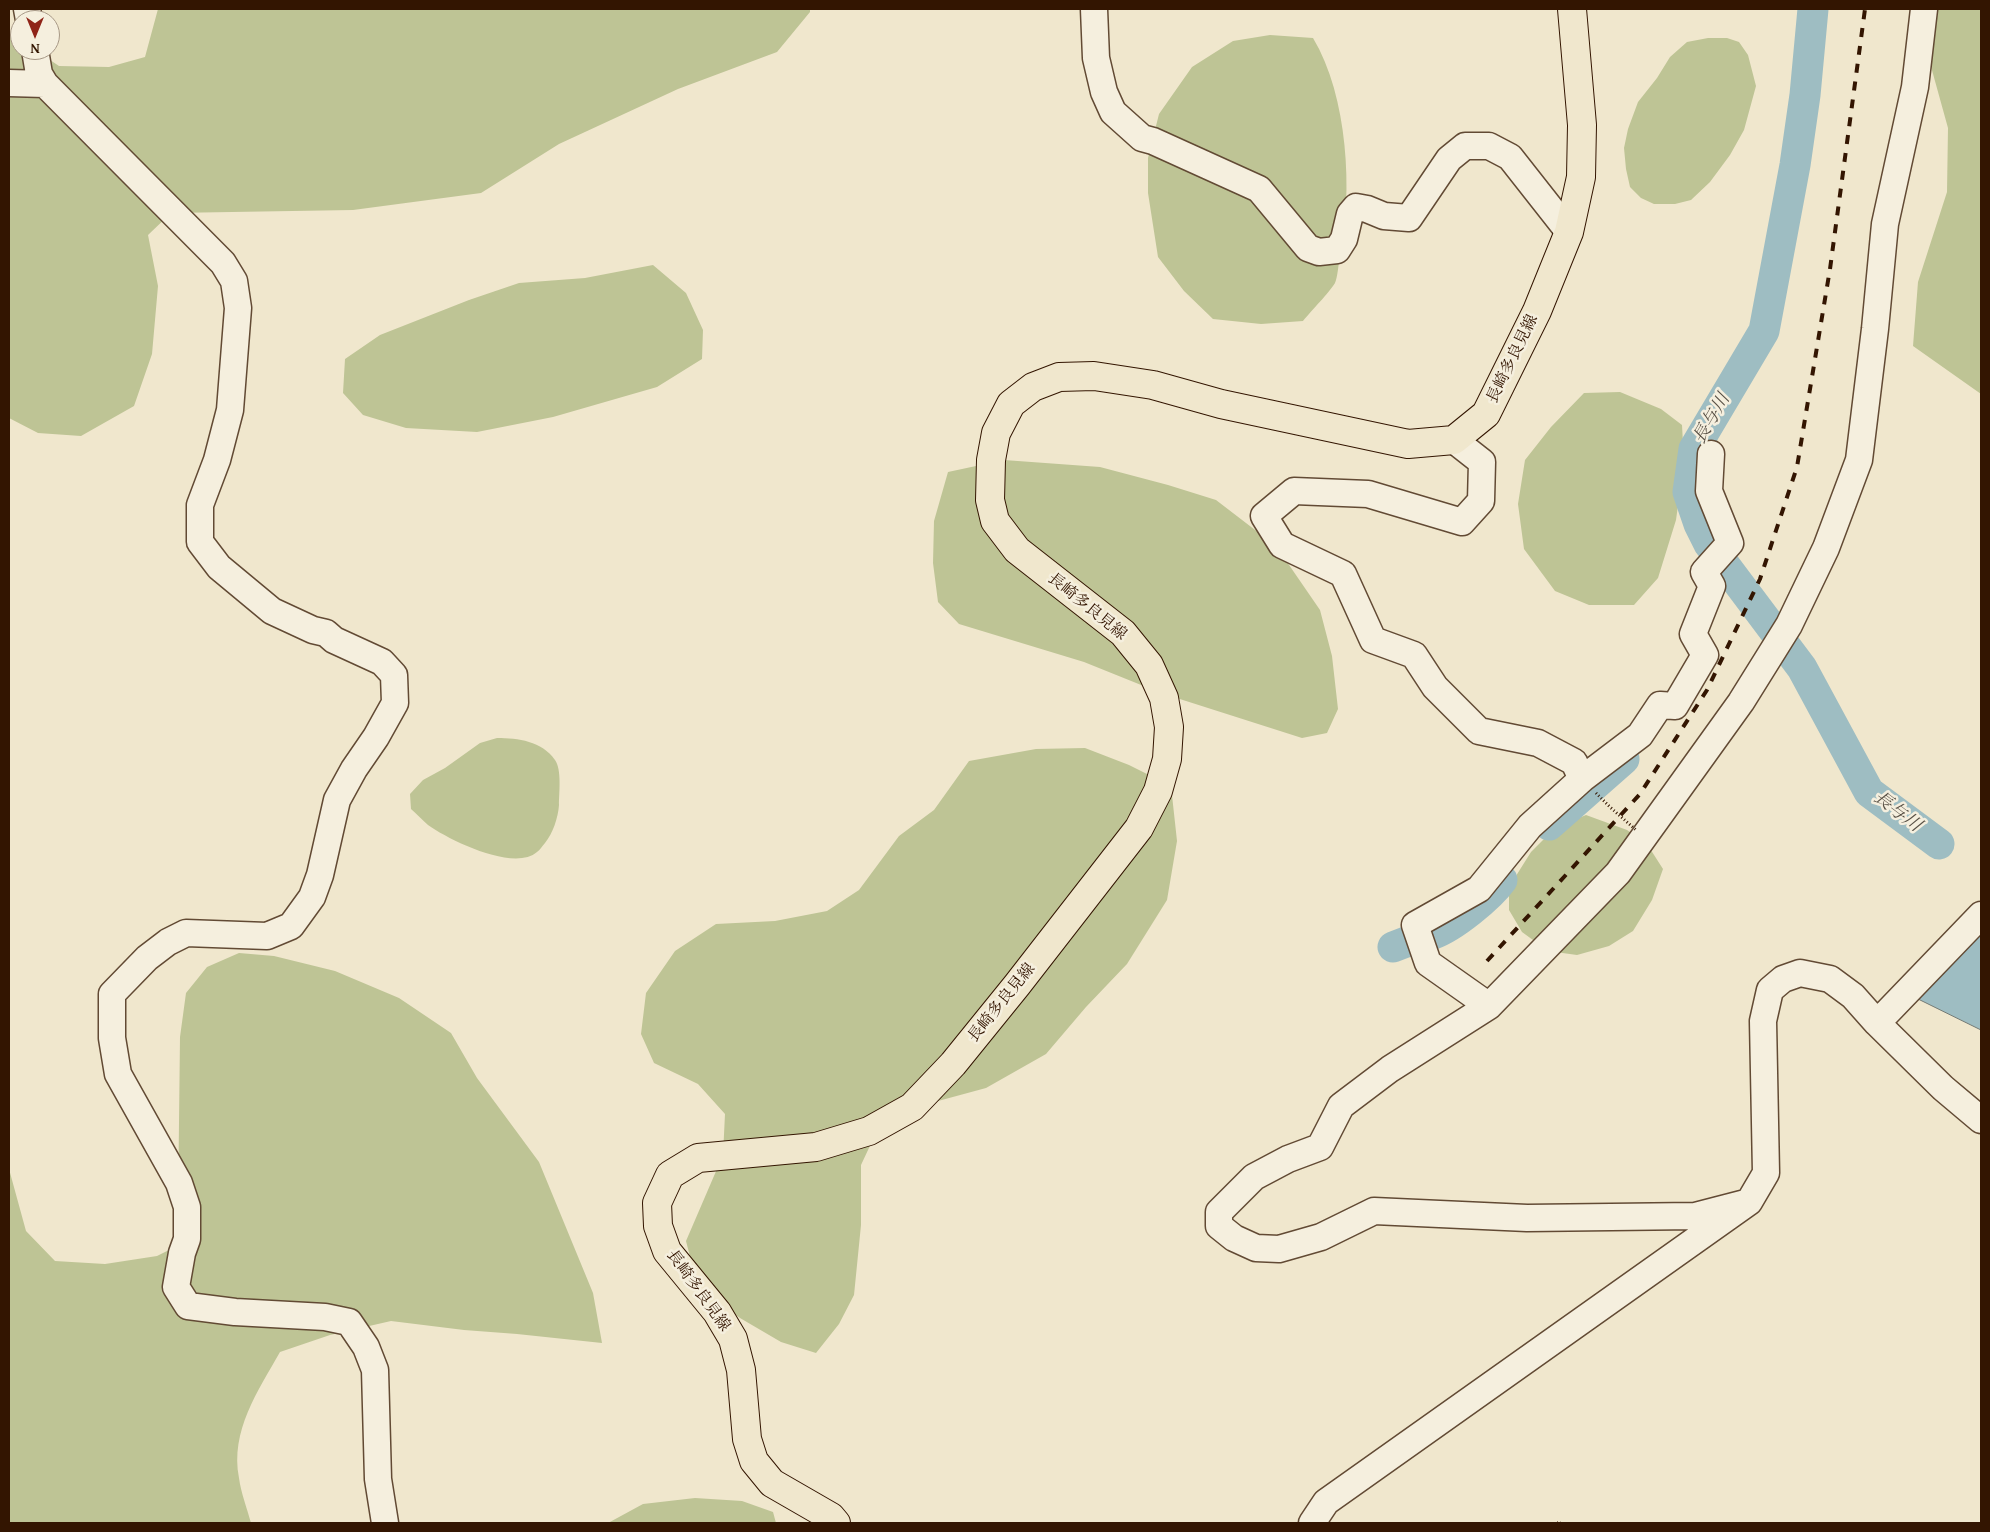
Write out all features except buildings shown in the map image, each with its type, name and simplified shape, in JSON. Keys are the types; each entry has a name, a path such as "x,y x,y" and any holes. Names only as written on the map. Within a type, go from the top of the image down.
{"main road":[{"name":"長崎多良見線","path":"836,1523 832,1517 772,1483 754,1462 746,1439 741,1370 733,1339 716,1312 667,1251 658,1226 656,1202 670,1175 698,1158 816,1147 869,1131 912,1107 953,1064 1041,954 1139,828 1158,791 1167,759 1168,727 1164,698 1149,665 1123,633 1017,550 995,521 990,500 992,460 996,433 1011,404 1033,388 1059,377 1094,376 1153,385 1230,406 1408,444 1454,440 1486,414 1537,311 1569,232 1581,177 1582,125 1572,9"}],"street":[{"path":"1094,9 1096,58 1104,92 1113,112 1142,138 1153,141 1259,189 1308,248 1319,252 1337,250 1344,239 1350,214 1356,207 1384,216 1409,218 1449,159 1465,146 1489,146 1510,157 1569,232"},
{"path":"1749,1202 1695,1216 1528,1218 1374,1211 1321,1238 1279,1249 1256,1248 1234,1238 1219,1226 1219,1212 1254,1177 1288,1159 1320,1147 1341,1106 1390,1069 1489,1006 1618,873 1757,678 1789,625 1826,548 1859,460 1875,329 1885,224 1915,87 1924,9"},
{"path":"37,60 40,74 45,84 223,263 234,281 238,308 230,410 217,460 200,505 200,542 219,567 272,610 314,630 326,633 334,640 382,662 394,675 395,704 376,737 354,769 338,800 318,882 312,897 291,926 267,936 186,932 168,942 147,958 112,994 112,1038 118,1074 179,1183 187,1206 187,1239 182,1253 176,1287 188,1306 235,1312 325,1317 349,1322 366,1348 375,1370 378,1479 385,1523"},
{"path":"9,84 45,84"},
{"path":"1454,440 1482,462 1481,501 1462,522 1368,494 1294,491 1264,516 1282,545 1343,574 1373,640 1414,655 1435,687 1479,731 1538,743 1574,762 1582,779"},
{"path":"1489,1006 1428,963 1415,925 1479,889 1530,826 1582,779 1640,735 1660,705 1674,706 1705,655 1693,634 1712,586 1704,572 1730,543 1709,491 1710,454"},
{"path":"1877,1023 1981,915"},
{"path":"1312,1523 1326,1502 1749,1202 1766,1173 1763,1021 1770,990 1782,979 1800,973 1830,979 1853,996 1877,1023 1943,1088 1981,1120"}],"path":[{"path":"1602,798 1636,830"}],"green space":[{"path":"158,9 810,9 810,12 777,52 678,89 559,144 481,193 353,210 171,213 148,235 158,286 152,354 134,406 81,436 38,433 9,418 9,33 10,60 50,60 59,66 109,67 145,57"},
{"path":"1937,9 1981,9 1981,394 1913,346 1918,282 1947,192 1948,128 1930,63"},
{"path":"1270,35 1313,38 1325,61 1334,88 1345,145 1346,174 1344,231 1337,277 1332,287 1303,321 1261,324 1213,319 1184,291 1158,257 1148,193 1148,158 1159,114 1192,67 1233,41"},
{"path":"1708,38 1727,38 1739,42 1748,55 1756,86 1744,130 1730,155 1710,182 1691,200 1675,204 1654,204 1641,198 1630,187 1624,148 1628,129 1638,102 1657,78 1670,57 1687,42"},
{"path":"653,265 686,293 703,330 702,359 657,387 553,417 477,432 406,428 363,415 343,393 345,359 380,335 469,300 519,283 585,278"},
{"path":"1620,392 1661,409 1682,425 1684,462 1676,520 1658,578 1634,605 1589,605 1555,591 1524,549 1518,504 1525,460 1551,427 1584,393"},
{"path":"1004,460 1100,467 1216,500 1276,546 1320,610 1332,656 1338,709 1327,733 1302,738 1161,693 1084,662 959,624 938,602 933,563 934,521 948,472"},
{"path":"497,738 521,740 536,745 550,754 559,770 559,805 555,825 548,839 539,850 527,857 513,858 482,852 428,825 411,809 410,794 423,780 445,768 480,743"},
{"path":"1085,748 1129,765 1171,786 1177,841 1167,900 1127,964 1086,1007 1046,1054 986,1088 927,1104 875,1135 861,1165 861,1225 854,1295 839,1324 816,1353 781,1342 740,1318 698,1288 686,1241 723,1155 725,1114 698,1084 654,1063 641,1034 646,993 675,951 716,924 775,921 827,911 859,890 899,836 934,810 969,761 1036,749"},
{"path":"1586,815 1627,830 1647,844 1663,869 1652,900 1633,931 1609,946 1577,955 1548,951 1522,932 1509,910 1509,887 1531,852 1555,828"},
{"path":"239,953 274,956 335,971 399,998 451,1033 477,1078 539,1162 593,1293 602,1343 391,1321 330,1335 280,1352 248,1412 242,1428 237,1461 241,1489 251,1523 9,1523 9,1169 26,1231 55,1261 105,1264 157,1256 181,1244 178,1209 180,1037 186,993 207,967"},
{"path":"695,1498 742,1501 773,1512 776,1523 608,1523 643,1504"}],"water":[{"path":"1981,929 1981,1030 1916,998"}],"waterway":[{"name":"長与川","path":"1813,9 1805,95 1795,165 1764,331 1694,449 1688,492 1699,524 1709,544 1802,668 1869,792 1939,844"},
{"path":"1549,825 1624,759"},
{"path":"1433,934 1451,925 1470,911 1489,895 1502,880"},
{"path":"1393,947 1406,942"}],"railway":[{"path":"1487,961 1640,794 1707,690 1760,579 1797,467 1830,269 1865,9"}]}
